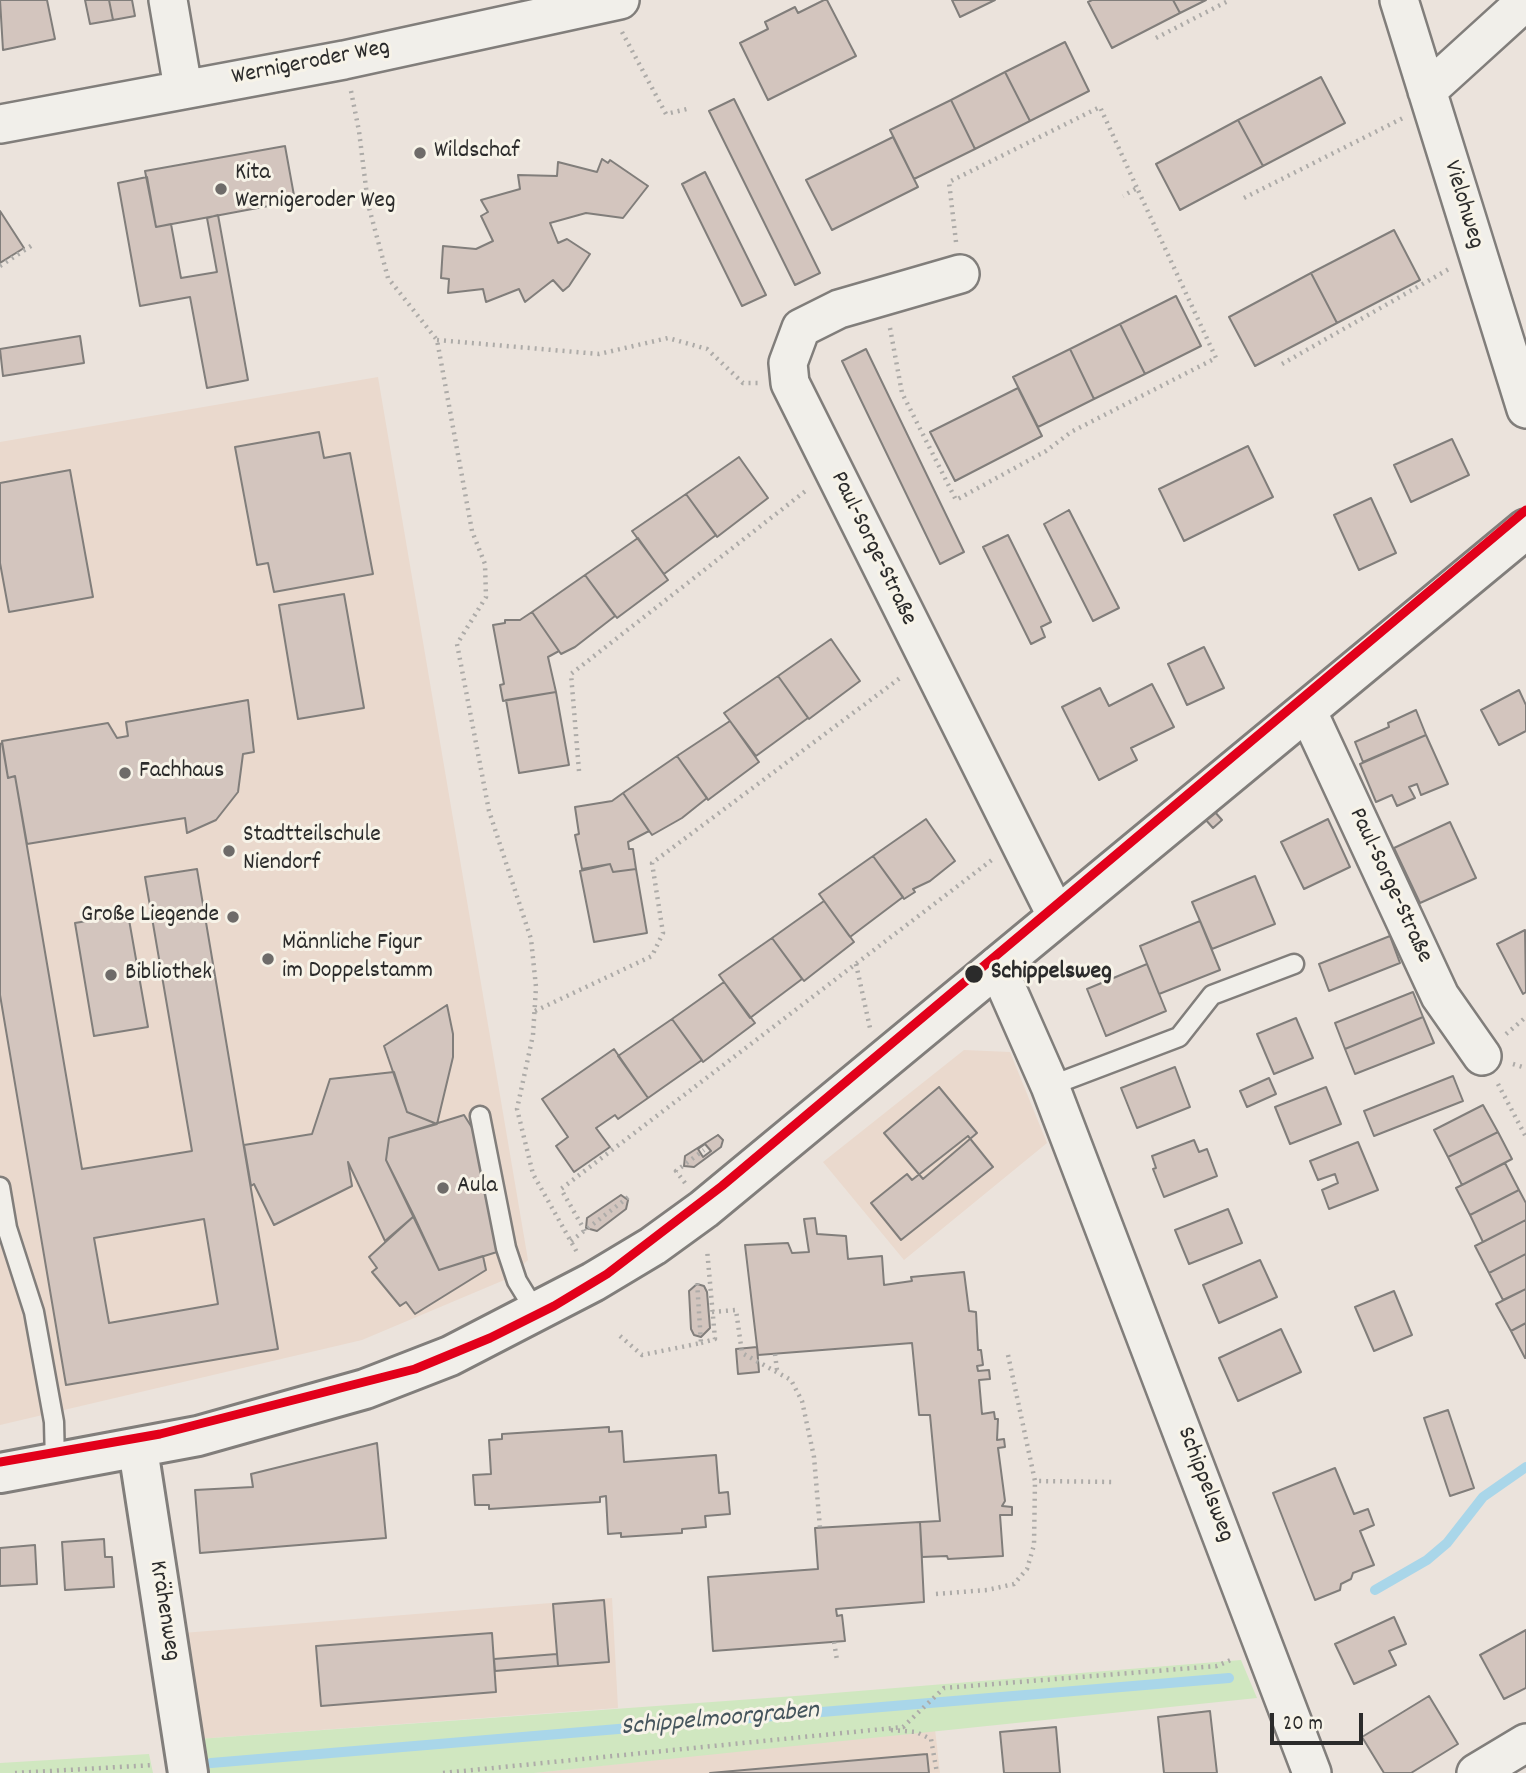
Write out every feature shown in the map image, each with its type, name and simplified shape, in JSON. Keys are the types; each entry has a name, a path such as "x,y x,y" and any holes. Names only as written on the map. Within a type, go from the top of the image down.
{"street":[{"path":"168,0 183,88"},
{"name":"Vielohweg","path":"1399,0 1526,409"},
{"path":"1429,97 1526,1"},
{"name":"Wernigeroder Weg","path":"0,124 344,60 614,2"},
{"path":"790,383 788,363 801,328 839,309 960,274"},
{"name":"Paul-Sorge-Straße","path":"790,383 1057,917"},
{"path":"0,1473 198,1436 365,1389 450,1356 593,1282 653,1246 704,1209 1526,529"},
{"name":"Paul-Sorge-Straße","path":"1307,710 1440,996 1482,1056"},
{"name":"Schippelsweg","path":"997,966 1050,1086 1312,1773"},
{"name":"Krähenweg","path":"138,1449 187,1768"},
{"path":"1476,1773 1526,1743"}],"lane":[{"path":"1050,1086 1179,1037 1212,995 1294,964"},
{"path":"480,1116 506,1248 517,1281 536,1312"},
{"path":"0,1186 7,1228 34,1312 54,1422 55,1463"}],"path":[{"path":"1156,38 1230,0"},
{"path":"614,2 666,114 687,109"},
{"path":"344,60 359,131 368,204 388,278 436,340 472,531 485,564 486,597 457,644 489,811 531,939 536,987 535,1011 533,1035 517,1109 533,1174 593,1282"},
{"path":"1244,198 1429,97"},
{"path":"884,296 902,393 956,500 1046,451 1071,432 1216,358 1100,107 949,181 960,274"},
{"path":"1123,197 1137,188"},
{"path":"0,266 34,244"},
{"path":"1282,364 1477,254"},
{"path":"436,340 599,354 668,338 707,349 743,383 790,383"},
{"path":"579,771 571,674 833,470"},
{"path":"535,1011 652,956 663,933 652,863 926,658"},
{"path":"585,1231 562,1189 1018,840"},
{"path":"856,964 878,1064"},
{"path":"1482,1056 1526,1137"},
{"path":"571,1241 631,1195"},
{"path":"620,1336 642,1355 701,1342 697,1281"},
{"path":"712,1312 736,1310 741,1353 792,1380 802,1401 814,1457 820,1528"},
{"path":"775,1354 777,1370"},
{"path":"936,1594 987,1590 1014,1584 1027,1569 1034,1545 1035,1481 1008,1355"},
{"path":"1035,1481 1113,1482"},
{"path":"834,1642 837,1660"},
{"path":"443,1773 903,1727 944,1688 1217,1666 1246,1654 1267,1650"},
{"path":"876,1729 916,1732 930,1739 937,1773"},
{"path":"15,1773 187,1768"}],"shaded area":[{"name":"Stadtteilschule Niendorf","path":"378,377 528,1260 509,1278 362,1340 0,1425 0,442"},
{"path":"964,1050 1010,1052 1047,1143 904,1260 823,1162"},
{"path":"612,1598 618,1708 198,1739 183,1633"},
{"path":"935,1729 940,1773 534,1773"}],"green space":[{"path":"1241,1660 1257,1698 534,1773 202,1773 198,1739 809,1695"},
{"path":"149,1754 153,1773 0,1773 0,1763"}],"building":[{"path":"0,0 47,0 55,39 3,50"},
{"path":"85,0 109,0 113,20 90,24"},
{"path":"109,0 132,0 135,16 113,20"},
{"path":"827,0 856,56 768,100 740,43 768,29 765,22 795,7 798,13"},
{"path":"952,0 995,0 960,17"},
{"path":"1173,0 1180,13 1112,48 1088,2"},
{"path":"1173,0 1206,0 1180,13"},
{"path":"1065,42 1089,91 1030,121 1005,72"},
{"path":"1005,72 1030,121 975,149 951,100"},
{"path":"1321,77 1345,123 1263,166 1238,120"},
{"path":"734,99 820,273 795,285 709,111"},
{"path":"951,100 975,149 914,179 890,130"},
{"path":"1238,120 1263,166 1180,210 1156,164"},
{"path":"893,137 918,187 832,230 806,180"},
{"name":"Kita Wernigeroder Weg","path":"285,146 295,201 156,227 145,171"},
{"path":"602,159 608,163 610,160 648,186 623,218 586,213 550,223 558,243 567,239 590,254 569,286 563,291 553,280 525,302 519,289 486,302 483,289 448,293 449,279 441,278 443,246 476,249 493,241 481,216 488,212 481,200 520,189 518,175 557,176 558,162 597,172"},
{"path":"705,172 766,295 742,306 682,184"},
{"path":"147,177 156,227 171,224 181,278 217,272 207,218 218,215 248,380 207,388 190,297 140,306 118,183"},
{"path":"0,211 24,248 0,263"},
{"path":"1394,230 1420,280 1337,323 1311,273"},
{"path":"1311,273 1337,323 1255,366 1229,317"},
{"path":"1176,296 1201,346 1145,374 1120,324"},
{"path":"1120,324 1145,374 1094,399 1070,349"},
{"path":"80,336 84,363 3,376 0,349"},
{"path":"866,349 964,552 940,564 842,361"},
{"path":"1070,349 1094,399 1038,427 1013,377"},
{"path":"1018,388 1042,436 955,481 930,432"},
{"path":"319,432 324,458 350,453 373,574 274,592 268,563 257,565 235,447"},
{"path":"1452,439 1469,475 1411,502 1394,465"},
{"path":"1248,446 1273,497 1184,541 1159,489"},
{"path":"739,457 768,498 717,537 686,494"},
{"path":"70,470 93,597 9,612 0,563 0,483"},
{"path":"686,494 716,535 664,574 632,531"},
{"path":"1371,498 1396,553 1359,570 1334,515"},
{"path":"1069,510 1119,608 1093,621 1044,524"},
{"path":"1008,535 1051,622 1041,627 1045,637 1031,644 983,547"},
{"path":"638,538 668,580 617,618 585,575"},
{"path":"585,575 615,616 575,647 561,654 532,612"},
{"path":"344,594 364,708 298,719 279,605"},
{"path":"532,612 559,651 548,657 556,692 503,701 500,685 504,684 493,625 505,623 505,620 520,620"},
{"path":"831,639 860,681 809,719 778,676"},
{"path":"1204,647 1224,688 1187,705 1168,664"},
{"path":"778,676 808,718 756,756 724,713"},
{"path":"1152,684 1174,727 1131,748 1137,760 1099,780 1062,707 1100,688 1109,706"},
{"path":"1519,690 1526,705 1526,731 1499,745 1481,710"},
{"path":"556,692 569,765 519,773 506,700"},
{"name":"Fachhaus","path":"248,700 254,752 243,754 238,792 216,820 187,833 185,818 27,844 15,776 8,778 2,741 108,723 117,738 128,736 126,722"},
{"path":"1416,710 1426,735 1363,762 1355,742 1389,727 1388,723"},
{"path":"730,721 759,762 708,800 677,756"},
{"path":"1426,735 1448,784 1421,795 1417,784 1409,787 1415,798 1397,806 1392,795 1376,802 1360,764"},
{"path":"2,743 8,778 15,776 82,1169 192,1151 145,877 197,869 278,1349 66,1385 0,995","holes":["204,1219 218,1304 109,1323 94,1238"]},
{"path":"677,756 707,798 682,818 652,835 623,793"},
{"path":"623,793 649,831 628,842 629,849 633,849 636,869 613,872 610,864 582,869 575,835 579,834 575,807 612,801"},
{"path":"1214,811 1222,820 1213,828 1205,819"},
{"path":"926,819 955,861 930,881 913,889 915,892 904,899 873,856"},
{"path":"1328,819 1350,867 1304,889 1281,842"},
{"path":"1450,822 1476,878 1420,903 1394,848"},
{"path":"873,856 903,897 850,937 819,894"},
{"path":"610,864 613,872 636,869 647,933 594,942 580,871"},
{"path":"1255,876 1275,924 1212,949 1192,902"},
{"path":"824,901 854,942 804,981 772,938"},
{"name":"Bibliothek","path":"128,914 148,1027 94,1036 75,923"},
{"path":"1200,921 1220,970 1159,994 1140,946"},
{"path":"1525,930 1526,992 1523,994 1497,944"},
{"path":"1390,936 1400,963 1329,991 1319,964"},
{"path":"772,938 802,979 750,1018 719,975"},
{"path":"1147,964 1166,1011 1106,1036 1087,989"},
{"path":"724,982 755,1023 703,1062 672,1019"},
{"path":"1413,992 1423,1017 1345,1049 1335,1023"},
{"path":"447,1005 453,1034 453,1057 437,1124 407,1112 384,1046"},
{"path":"1423,1017 1434,1043 1355,1074 1345,1049"},
{"path":"1296,1018 1313,1058 1274,1074 1257,1034"},
{"path":"672,1019 702,1060 648,1098 618,1056"},
{"path":"614,1049 648,1098 618,1119 615,1115 596,1128 610,1147 574,1172 556,1146 568,1137 542,1099"},
{"path":"1175,1067 1190,1107 1137,1128 1121,1088"},
{"path":"394,1072 407,1112 437,1124 389,1138 386,1160 414,1216 385,1241 348,1162 352,1186 274,1225 254,1184 251,1186 244,1145 312,1134 330,1079"},
{"path":"1453,1076 1463,1101 1374,1136 1364,1111"},
{"path":"1269,1078 1276,1094 1247,1107 1240,1091"},
{"path":"939,1087 977,1133 923,1179 884,1133"},
{"path":"1326,1087 1341,1124 1290,1144 1275,1107"},
{"path":"1483,1105 1498,1132 1448,1157 1434,1130"},
{"name":"Aula","path":"464,1115 478,1137 497,1252 439,1270 386,1160 389,1138"},
{"path":"1498,1132 1512,1159 1462,1185 1448,1157"},
{"path":"718,1135 723,1140 721,1147 694,1167 684,1166 685,1156"},
{"path":"968,1136 993,1167 901,1240 871,1203 907,1174 912,1180"},
{"path":"1194,1140 1199,1152 1207,1149 1217,1176 1164,1197 1153,1169 1156,1168 1152,1156"},
{"path":"1358,1142 1378,1190 1329,1209 1322,1190 1338,1183 1335,1174 1318,1180 1310,1161"},
{"path":"705,1144 711,1151 703,1157 698,1149"},
{"path":"1505,1163 1519,1190 1470,1215 1456,1188"},
{"path":"1519,1190 1526,1203 1526,1220 1483,1242 1470,1215"},
{"path":"621,1195 628,1200 626,1209 597,1231 586,1228 587,1218"},
{"path":"1228,1209 1242,1243 1189,1264 1175,1230"},
{"path":"414,1216 439,1270 483,1256 486,1270 415,1314 406,1302 400,1306 372,1272 377,1268 369,1257"},
{"path":"815,1218 817,1234 846,1236 848,1259 882,1256 884,1285 912,1281 911,1277 964,1272 969,1311 976,1312 978,1350 981,1350 983,1365 977,1366 978,1371 989,1370 990,1379 979,1380 982,1414 994,1412 995,1419 998,1419 997,1440 1004,1439 1005,1447 998,1448 1005,1501 1002,1506 1012,1507 1012,1515 1000,1515 1003,1556 948,1559 947,1556 922,1557 920,1522 940,1521 930,1415 919,1415 912,1343 758,1355 745,1245 788,1243 792,1253 809,1252 804,1219"},
{"path":"1526,1220 1526,1254 1489,1273 1475,1246"},
{"path":"1526,1254 1526,1289 1503,1300 1489,1273"},
{"path":"1260,1260 1277,1297 1219,1323 1203,1285"},
{"path":"697,1284 704,1286 707,1292 710,1328 701,1337 694,1335 691,1329 689,1291"},
{"path":"1526,1289 1526,1323 1511,1331 1496,1304"},
{"path":"1394,1291 1412,1335 1374,1351 1355,1307"},
{"path":"1526,1323 1526,1358 1525,1358 1511,1331"},
{"path":"1281,1329 1301,1372 1238,1401 1219,1358"},
{"path":"757,1347 759,1372 738,1374 736,1349"},
{"path":"1448,1410 1474,1488 1450,1496 1424,1418"},
{"path":"609,1427 609,1432 622,1431 624,1462 716,1455 719,1493 728,1492 730,1514 705,1516 706,1527 682,1529 682,1533 621,1537 621,1533 608,1534 606,1496 600,1497 600,1502 489,1509 489,1505 475,1505 473,1475 491,1474 489,1440 502,1439 502,1434"},
{"path":"377,1443 386,1538 200,1553 195,1490 253,1487 251,1474"},
{"path":"1335,1468 1354,1514 1368,1509 1374,1525 1360,1531 1374,1565 1353,1573 1351,1579 1341,1584 1340,1590 1315,1600 1273,1493"},
{"path":"920,1522 924,1602 836,1609 837,1616 842,1615 845,1641 713,1651 708,1577 818,1569 815,1528"},
{"path":"104,1539 105,1557 112,1557 114,1587 65,1590 62,1542"},
{"path":"35,1545 37,1584 0,1586 0,1548"},
{"path":"604,1600 609,1662 558,1666 553,1604"},
{"path":"1394,1617 1406,1644 1389,1651 1396,1665 1354,1684 1335,1644"},
{"path":"1526,1630 1526,1688 1504,1699 1480,1655"},
{"path":"492,1633 496,1692 321,1706 316,1646"},
{"path":"557,1654 558,1666 495,1671 494,1659"},
{"path":"1429,1696 1458,1744 1411,1773 1384,1773 1362,1737"},
{"path":"1210,1711 1217,1773 1164,1773 1158,1717"},
{"path":"1056,1727 1060,1773 1004,1773 1000,1732"},
{"path":"927,1754 929,1773 710,1773"}],"waterway":[{"name":"Schippelmoorgraben","path":"1375,1590 1427,1560 1447,1543 1483,1497 1526,1467"},
{"name":"Schippelmoorgraben","path":"211,1763 1229,1678"}],"transit line":[{"path":"0,1462 160,1434 415,1369 490,1338 554,1306 607,1274 722,1186 1526,510"}],"place":[{"name":"Wildschaf","path":"420,153"},
{"name":"Kita Wernigeroder Weg","path":"221,189"},
{"name":"Fachhaus","path":"125,773"},
{"name":"Stadtteilschule Niendorf","path":"229,851"},
{"name":"Große Liegende","path":"233,917"},
{"name":"Männliche Figur im Doppelstamm","path":"268,959"},
{"name":"Schippelsweg","path":"974,974"},
{"name":"Bibliothek","path":"111,975"},
{"name":"Aula","path":"443,1188"}]}
